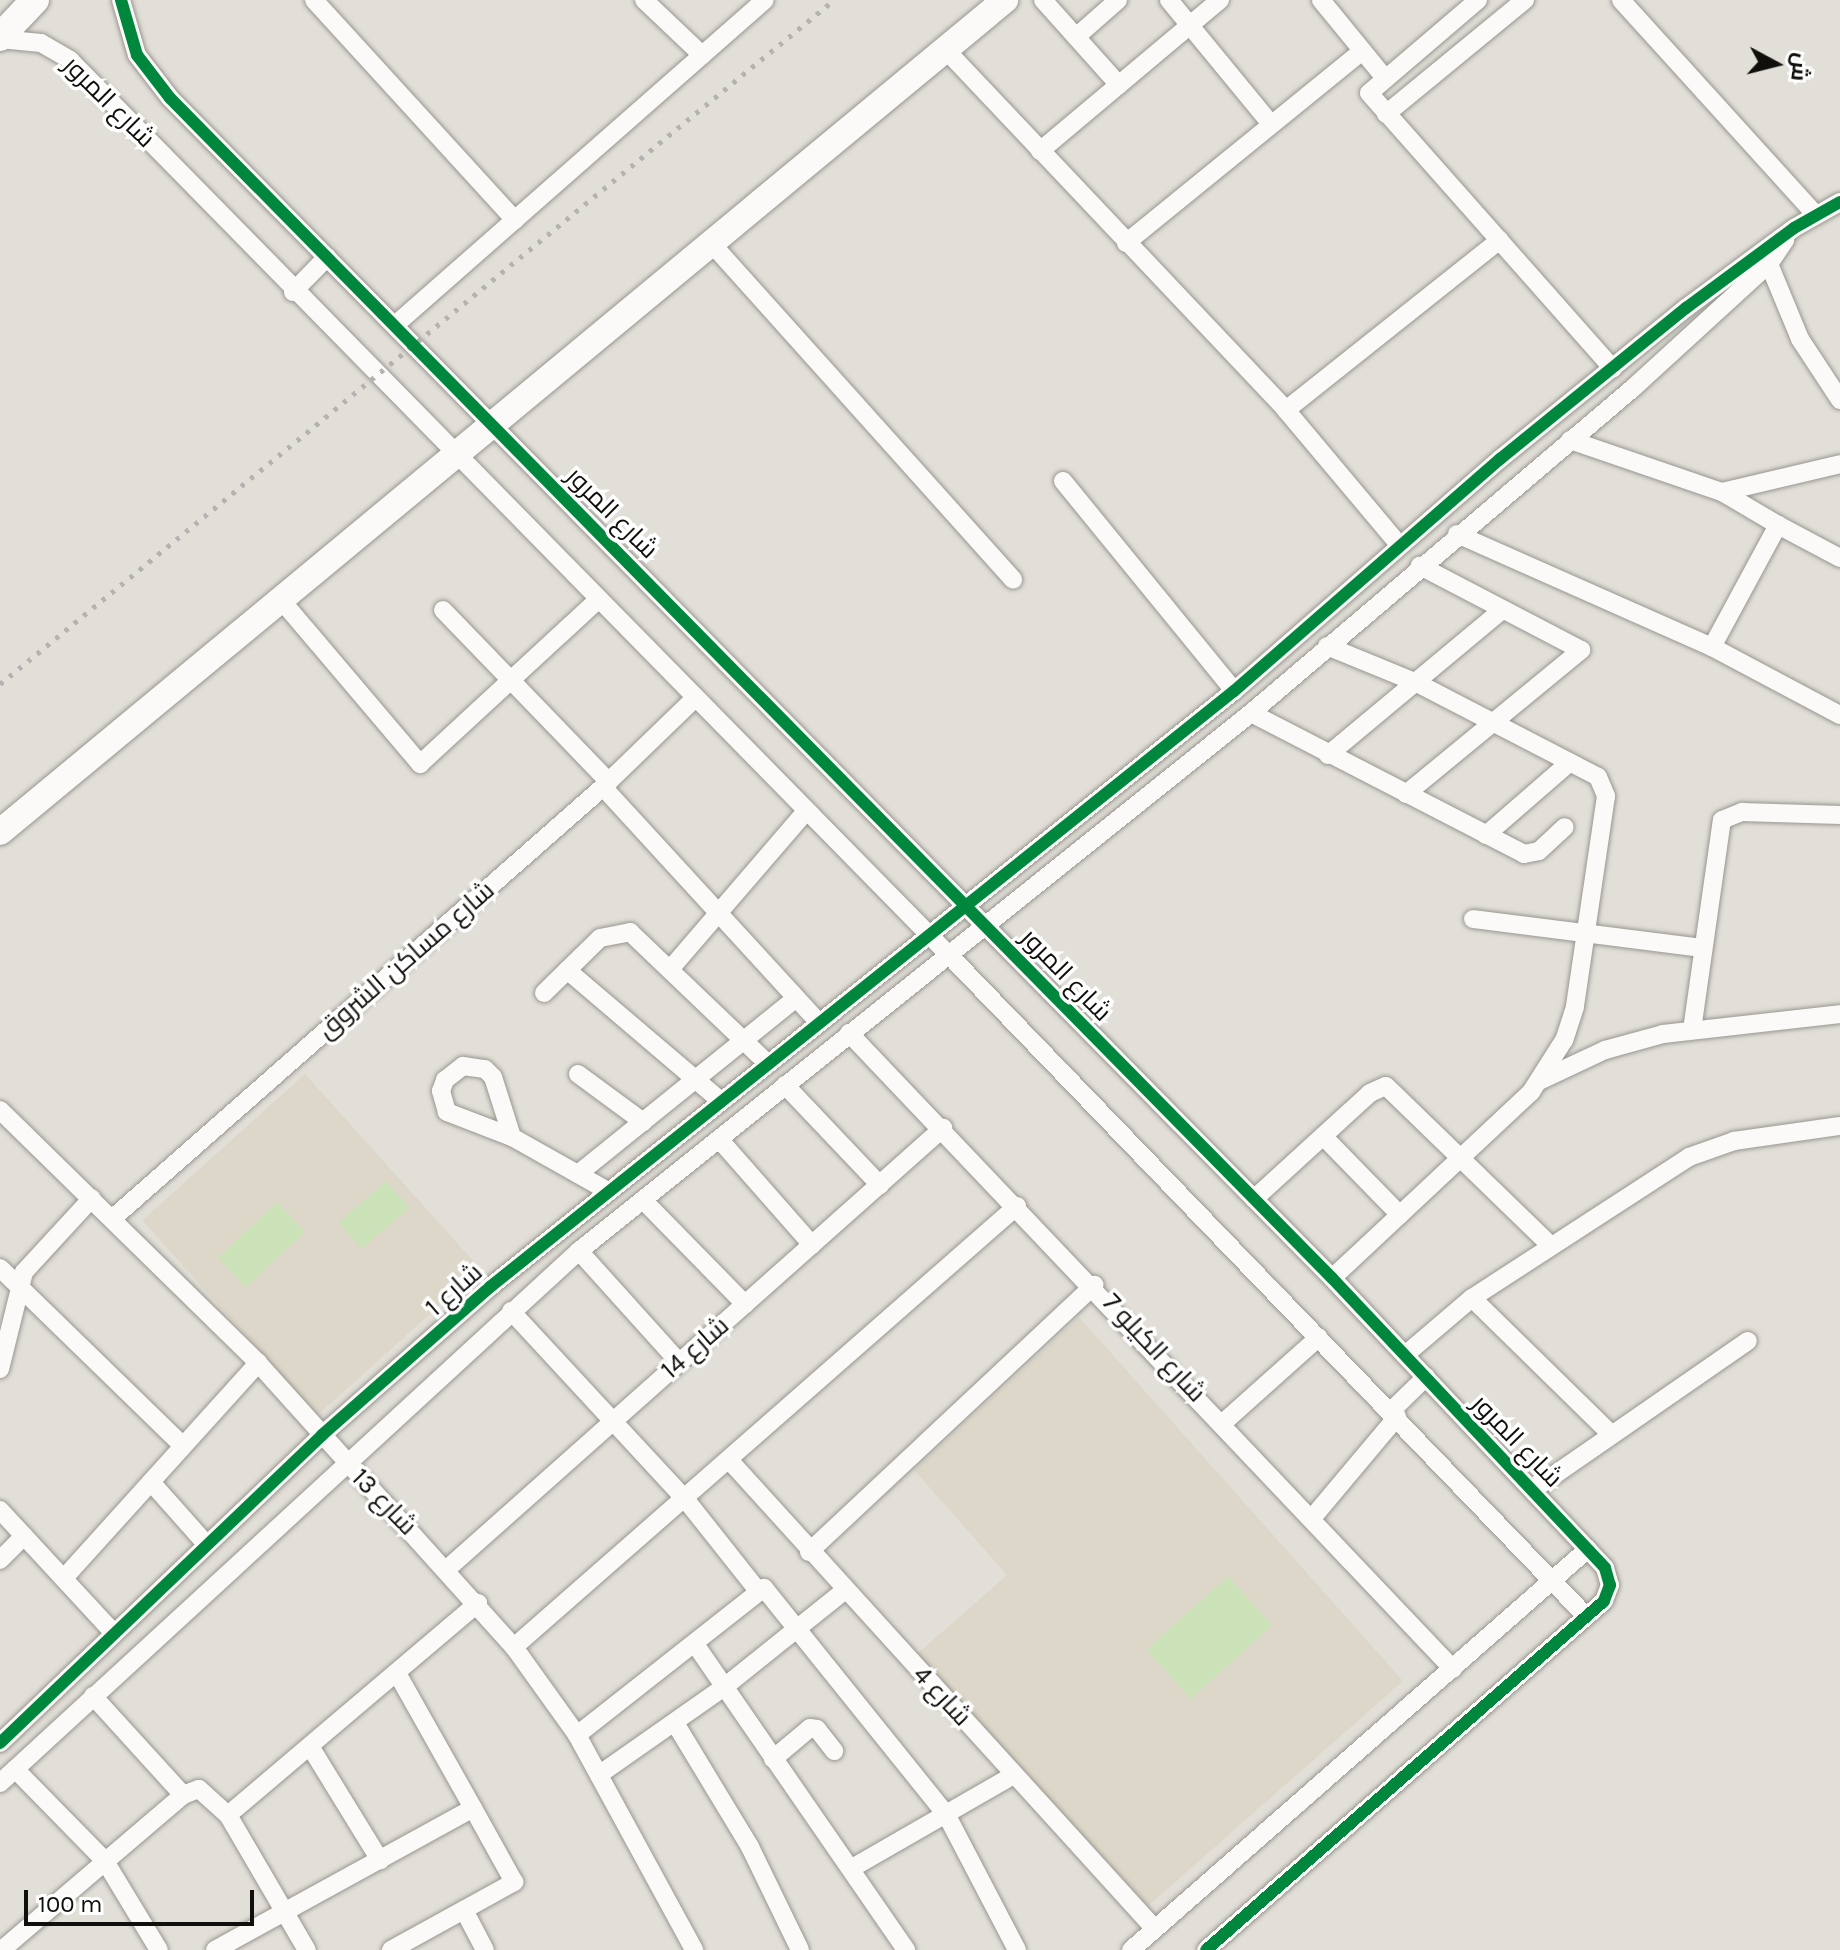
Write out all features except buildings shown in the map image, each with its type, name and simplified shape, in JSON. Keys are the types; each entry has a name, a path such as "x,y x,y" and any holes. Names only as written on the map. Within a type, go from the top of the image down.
{"main road":[{"path":"0,38 35,0"}],"street":[{"name":"شارع المرور","path":"121,0 127,29 151,78 1332,1278 1534,1489 1605,1568 1610,1585 1604,1601 1206,1950"},
{"path":"314,0 515,220"},
{"path":"644,0 702,55"},
{"path":"395,325 765,0"},
{"path":"0,832 1005,0"},
{"path":"1043,0 1119,85"},
{"path":"1076,37 1118,0"},
{"path":"1169,0 1271,124"},
{"path":"1040,151 1220,0"},
{"path":"1321,0 1384,77"},
{"path":"1478,0 1384,77 1369,93 1613,369"},
{"path":"1386,114 1525,0"},
{"path":"1622,1 1815,214"},
{"name":"شارع المرور","path":"0,38 41,43 70,60 293,292 948,954 1586,1616"},
{"path":"945,49 1286,410 1400,546"},
{"path":"1126,243 1362,51"},
{"name":"شارع 1","path":"0,1743 322,1435 608,1191 926,933 1234,691 1400,546 1613,369 1794,228 1840,202"},
{"name":"شارع 1","path":"0,1783 345,1461 579,1251 1251,713 1570,440 1769,264 1794,228"},
{"path":"1286,410 1500,240"},
{"path":"712,244 1013,580"},
{"path":"293,292 327,257"},
{"path":"1769,264 1800,339 1840,400"},
{"path":"1570,440 1722,492 1840,558"},
{"path":"1722,492 1840,464"},
{"path":"1063,481 1234,691"},
{"path":"1712,647 1778,525"},
{"path":"1457,534 1712,647 1840,715"},
{"path":"1406,794 1581,650 1420,566"},
{"path":"282,601 414,763 424,762 598,600"},
{"path":"443,610 606,785 818,1022"},
{"path":"1328,755 1502,610"},
{"path":"1327,646 1417,683 1493,721 1598,777 1605,788 1587,934 1570,1026 1541,1080 1332,1278"},
{"name":"شارع مساكن الشروق","path":"113,1218 606,785 694,699"},
{"path":"1251,713 1486,835 1532,854 1565,827"},
{"path":"1486,835 1570,762"},
{"path":"672,967 806,811"},
{"path":"1692,1030 1720,826 1727,815 1840,815"},
{"path":"1473,919 1703,948"},
{"path":"544,993 600,938 620,931 640,936 767,1063"},
{"path":"567,970 720,1100"},
{"path":"578,1174 796,998"},
{"path":"1541,1080 1623,1044 1692,1030 1840,1014"},
{"name":"شارع الكيلو 7","path":"849,1033 1094,1285 1453,1669"},
{"path":"578,1074 643,1122"},
{"path":"785,1085 880,1185"},
{"path":"1254,1199 1375,1088 1386,1086 1549,1244"},
{"name":"شارع 13","path":"0,1110 258,1363 478,1603 577,1735 694,1950"},
{"path":"1405,1355 1472,1298 1549,1244 1711,1147 1840,1126"},
{"name":"شارع 14","path":"447,1569 943,1128"},
{"path":"1323,1136 1400,1215"},
{"path":"512,1137 608,1191"},
{"path":"719,1139 812,1245"},
{"path":"0,1369 18,1286 31,1260 92,1198"},
{"path":"643,1200 745,1304"},
{"path":"514,1647 686,1500 1017,1206"},
{"path":"579,1251 679,1362"},
{"path":"0,1268 183,1446"},
{"path":"809,1552 1094,1285"},
{"path":"1472,1298 1611,1434"},
{"path":"511,1311 686,1500 759,1592"},
{"path":"1224,1422 1319,1337"},
{"path":"1534,1489 1748,1341"},
{"path":"64,1578 258,1363"},
{"path":"1313,1517 1426,1377"},
{"name":"شارع 4","path":"730,1461 844,1591 1155,1929"},
{"path":"151,1482 206,1544"},
{"path":"0,1510 114,1633"},
{"path":"0,1560 24,1536"},
{"path":"1131,1950 1588,1549"},
{"path":"577,1735 764,1588 946,1814 1017,1950"},
{"path":"600,1774 723,1688 844,1591"},
{"path":"228,1815 311,1748 478,1603"},
{"path":"695,1644 906,1950"},
{"path":"391,1950 514,1882 397,1673"},
{"path":"93,1696 183,1795"},
{"path":"675,1723 750,1847 800,1950"},
{"path":"773,1759 810,1728 817,1729 834,1751"},
{"path":"311,1748 380,1860"},
{"path":"15,1769 105,1861 159,1950"},
{"path":"852,1868 1014,1775"},
{"path":"3,1946 183,1795 207,1791 228,1815 307,1950"},
{"path":"215,1950 473,1808"},
{"path":"464,1910 485,1950"}],"shaded area":[{"path":"305,1074 480,1269 318,1415 142,1221"},
{"path":"1079,1317 1403,1681 1148,1906 917,1654 1007,1575 914,1470"}],"green space":[{"path":"386,1181 409,1207 361,1249 338,1222"},
{"path":"277,1202 305,1232 246,1287 218,1257"},
{"path":"1228,1576 1272,1625 1190,1699 1146,1650"}],"railway":[{"path":"0,684 834,0"}],"cycle path":[{"path":"121,0 137,55 170,98 1332,1278 1605,1568 1610,1585 1604,1601 1206,1950"},
{"path":"0,1743 322,1435 490,1287 1234,691 1500,459 1686,308 1794,228 1840,202"}]}
